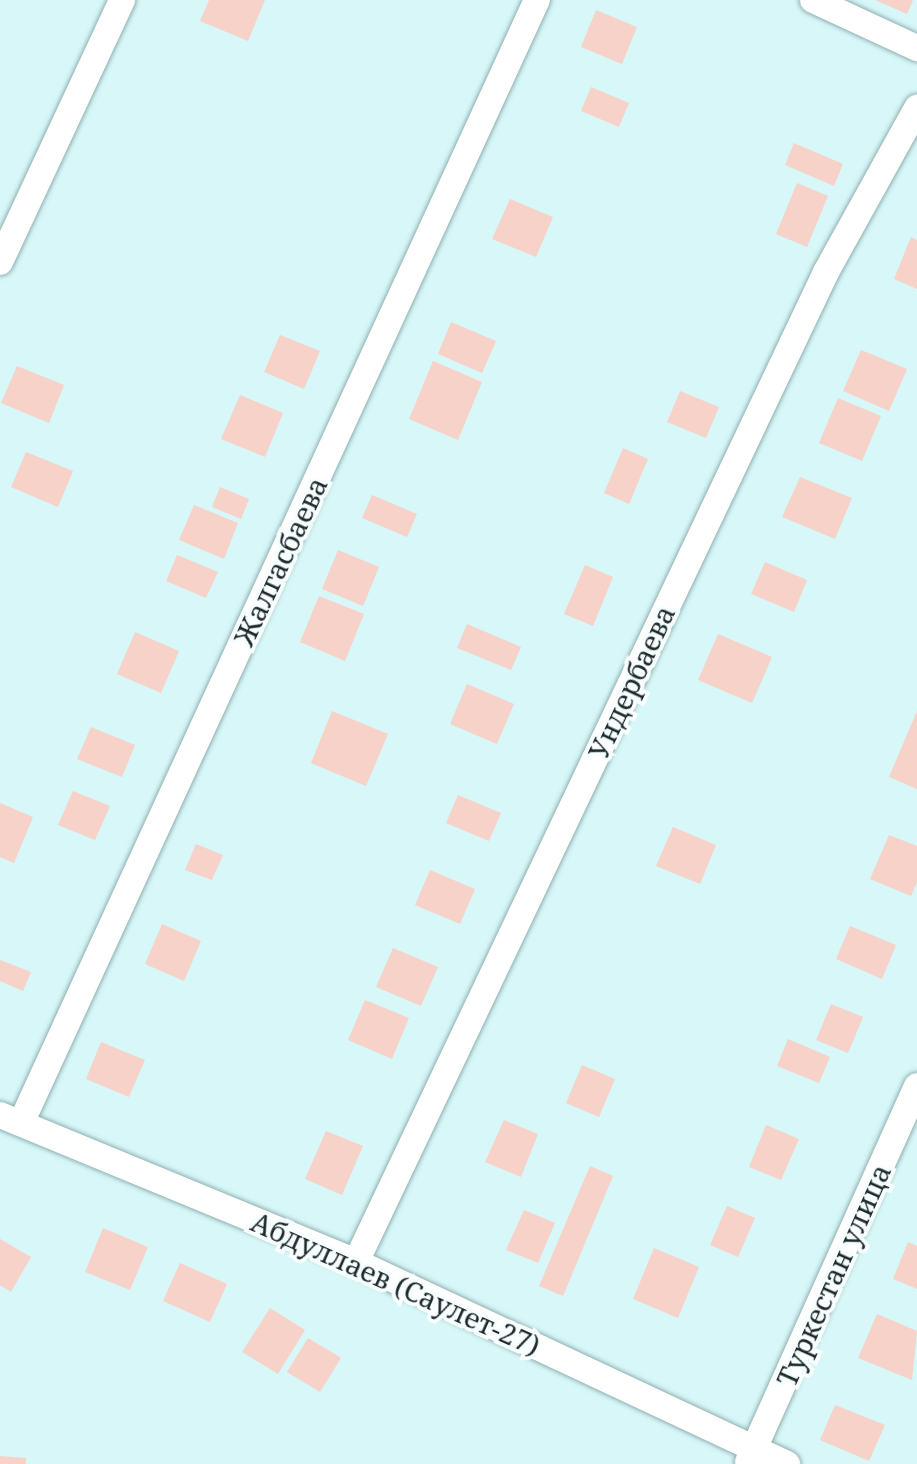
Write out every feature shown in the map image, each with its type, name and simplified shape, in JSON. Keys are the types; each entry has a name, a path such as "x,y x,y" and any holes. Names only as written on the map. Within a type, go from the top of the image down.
{"street":[{"path":"0,262 122,0"},
{"name":"Жалгасбаева","path":"11,1118 537,0"},
{"path":"813,0 917,48"},
{"name":"Ундербаева","path":"356,1262 826,272 917,108"},
{"name":"Туркестан улица","path":"751,1456 917,1086"},
{"name":"Абдуллаев (Саулет-27)","path":"11,1118 356,1262 751,1456 787,1464"}],"building":[{"path":"209,0 265,0 248,41 200,21"},
{"path":"875,0 913,0 907,14"},
{"path":"596,10 637,27 622,64 581,47"},
{"path":"591,87 629,103 619,127 581,111"},
{"path":"794,143 843,164 834,186 785,165"},
{"path":"797,183 828,196 807,247 776,234"},
{"path":"510,199 553,217 536,257 492,239"},
{"path":"911,237 917,240 917,289 894,279"},
{"path":"451,322 496,341 482,373 438,354"},
{"path":"280,335 320,351 304,389 264,372"},
{"path":"861,350 907,369 889,411 843,391"},
{"path":"433,361 482,382 458,440 409,419"},
{"path":"17,366 64,385 49,423 1,403"},
{"path":"680,391 719,407 706,438 667,422"},
{"path":"240,395 283,413 265,457 221,439"},
{"path":"838,398 881,416 862,461 819,443"},
{"path":"623,448 648,459 629,504 604,493"},
{"path":"26,452 73,471 58,507 11,487"},
{"path":"800,477 852,498 835,539 782,517"},
{"path":"220,487 249,499 241,519 212,507"},
{"path":"372,495 417,514 407,537 362,518"},
{"path":"194,505 238,523 224,559 179,540"},
{"path":"338,550 379,567 363,606 322,589"},
{"path":"177,555 218,572 206,598 166,581"},
{"path":"765,562 807,580 794,612 751,594"},
{"path":"585,565 613,577 593,626 564,614"},
{"path":"319,596 364,614 345,661 300,642"},
{"path":"467,624 521,647 511,670 457,648"},
{"path":"135,632 179,651 161,693 117,674"},
{"path":"718,634 772,657 752,703 698,680"},
{"path":"467,684 514,704 497,744 450,724"},
{"path":"332,711 388,734 366,786 311,763"},
{"path":"917,711 917,789 889,777"},
{"path":"91,727 135,745 122,777 77,759"},
{"path":"73,791 110,806 95,840 58,825"},
{"path":"458,795 501,813 489,841 446,823"},
{"path":"0,803 33,817 14,863 0,857"},
{"path":"673,827 716,845 700,884 656,866"},
{"path":"889,835 917,846 917,882 911,896 870,879"},
{"path":"196,844 223,855 212,880 185,870"},
{"path":"430,870 475,889 460,924 415,905"},
{"path":"162,924 201,941 184,981 145,964"},
{"path":"850,926 896,945 882,979 836,959"},
{"path":"393,948 438,967 421,1006 376,987"},
{"path":"0,960 31,972 23,991 0,981"},
{"path":"365,1000 409,1018 392,1059 348,1040"},
{"path":"831,1004 863,1017 848,1053 816,1040"},
{"path":"788,1039 830,1057 819,1083 777,1066"},
{"path":"101,1042 145,1060 129,1097 86,1079"},
{"path":"582,1065 615,1079 599,1117 566,1103"},
{"path":"504,1120 538,1134 521,1177 485,1162"},
{"path":"766,1125 799,1139 781,1180 749,1167"},
{"path":"326,1131 363,1146 342,1195 305,1179"},
{"path":"590,1166 613,1176 563,1296 539,1286"},
{"path":"727,1206 755,1218 738,1257 710,1245"},
{"path":"524,1210 555,1223 538,1263 506,1250"},
{"path":"103,1228 148,1247 130,1290 85,1272"},
{"path":"0,1239 31,1257 11,1292 0,1285"},
{"path":"908,1242 917,1246 917,1289 893,1279"},
{"path":"654,1248 699,1267 678,1318 633,1299"},
{"path":"180,1263 227,1284 210,1322 163,1301"},
{"path":"270,1308 305,1330 278,1374 242,1352"},
{"path":"877,1314 917,1331 912,1380 858,1358"},
{"path":"308,1338 341,1358 320,1392 287,1372"},
{"path":"835,1405 885,1425 869,1461 820,1440"},
{"path":"0,1456 26,1458 26,1464 0,1464"}]}
